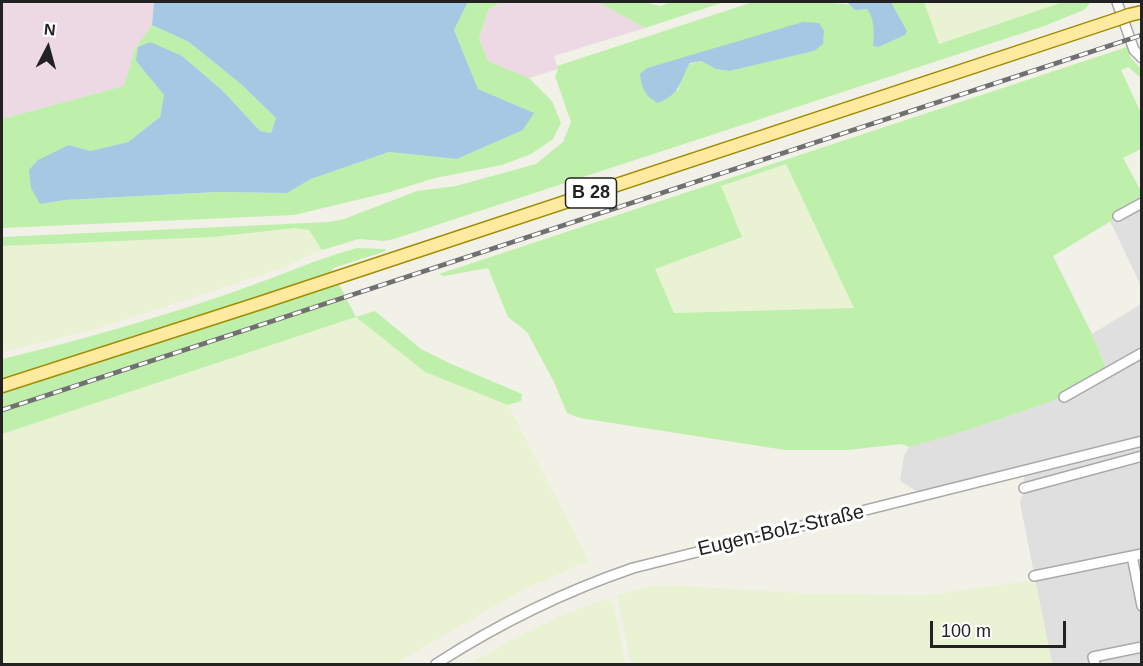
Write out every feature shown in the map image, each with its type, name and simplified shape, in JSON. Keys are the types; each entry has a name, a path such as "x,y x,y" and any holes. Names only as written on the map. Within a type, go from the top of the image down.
{"main road":[{"name":"B 28","path":"2,386 1135,14"}],"street":[{"path":"1117,2 1134,50 1142,58"},
{"path":"1118,216 1142,203"},
{"path":"1064,397 1142,353"},
{"name":"Eugen-Bolz-Straße","path":"436,664 542,604 633,568 1142,441"},
{"path":"1024,488 1142,456"},
{"path":"1034,576 1137,555 1142,606"},
{"path":"1095,664 1093,657 1142,647"}],"shaded area":[{"path":"2,2 154,2 152,25 135,49 125,86 2,119"},
{"path":"501,2 598,2 645,28 554,56 558,69 529,78 488,61 479,39 488,10"},
{"path":"1141,203 1141,286 1110,221"},
{"path":"1141,304 1141,664 1052,664 1020,503 1024,488 1024,472 925,496 900,481 904,456 909,447 916,444 965,431 1064,397 1107,371 1092,334"}],"green space":[{"path":"468,2 501,2 488,10 479,39 488,61 529,78 552,101 561,123 553,139 531,154 502,165 435,178 390,192 294,215 2,228 2,119 124,86 135,49 152,25 189,42 242,85 276,118 271,133 260,131 223,91 182,56 136,61 164,95 160,117 128,142 90,151 69,145 40,204 65,200 217,192 287,193 311,179 389,152 457,159 523,130 533,113 478,89 454,30"},
{"path":"598,2 645,2 660,6 672,2 724,2 645,28"},
{"path":"753,2 814,2 860,7 871,13 874,27 873,46 907,31 891,2 924,2 939,44 1063,2 1091,2 1084,10 1044,26 394,239 384,241 359,239 322,250 309,230 295,228 213,237 2,246 2,237 329,222 344,219 417,191 456,186 536,164 563,142 571,122 555,76 557,66","holes":["711,50 814,51 728,71 716,69 701,61 690,64 682,76 678,91 647,68"]},
{"path":"924,2 1063,2 938,44"},
{"path":"1127,47 1131,58 1141,69 1141,78 1128,67 1121,70 1141,113 1141,149 1123,158 1141,191 1141,203 1053,256 1092,334 1107,371 1064,397 965,431 909,447 902,444 847,450 785,450 580,418 567,413 554,382 527,332 508,317 488,268 444,276 439,274","holes":["786,164 854,308 674,313 655,269 742,237 721,186"]},
{"path":"786,164 855,308 674,313 655,269 742,237 720,186"},
{"path":"295,228 309,230 322,250 276,270 99,328 2,352 2,246 213,237"},
{"path":"357,248 385,249 386,251 333,268 332,271 356,317 2,434 2,359 178,310"},
{"path":"375,311 421,349 522,394 521,401 508,405 425,372 356,317"},
{"path":"356,317 425,372 508,405 589,561 526,588 394,664 2,664 2,434"},
{"path":"1035,580 1052,664 631,664 617,595 651,586 666,585 813,594 928,595"},
{"path":"605,599 611,601 614,606 625,664 474,664 473,662 558,617"}],"water":[{"path":"154,2 468,2 454,30 478,89 534,113 523,130 457,159 389,152 311,179 287,193 217,192 65,200 40,204 31,188 29,170 38,160 69,145 90,151 128,142 160,117 164,95 136,61 138,47 150,42 182,56 223,91 260,131 271,133 276,118 242,85 189,42 152,25"},
{"path":"847,2 891,2 907,31 905,35 878,47 873,46 873,26 870,13 867,9 855,10"},
{"path":"803,22 819,23 824,31 823,44 814,51 729,71 716,69 701,61 690,63 676,91 658,103 647,95 643,88 640,74 647,68"}],"railway":[{"path":"2,410 1142,35"}]}
